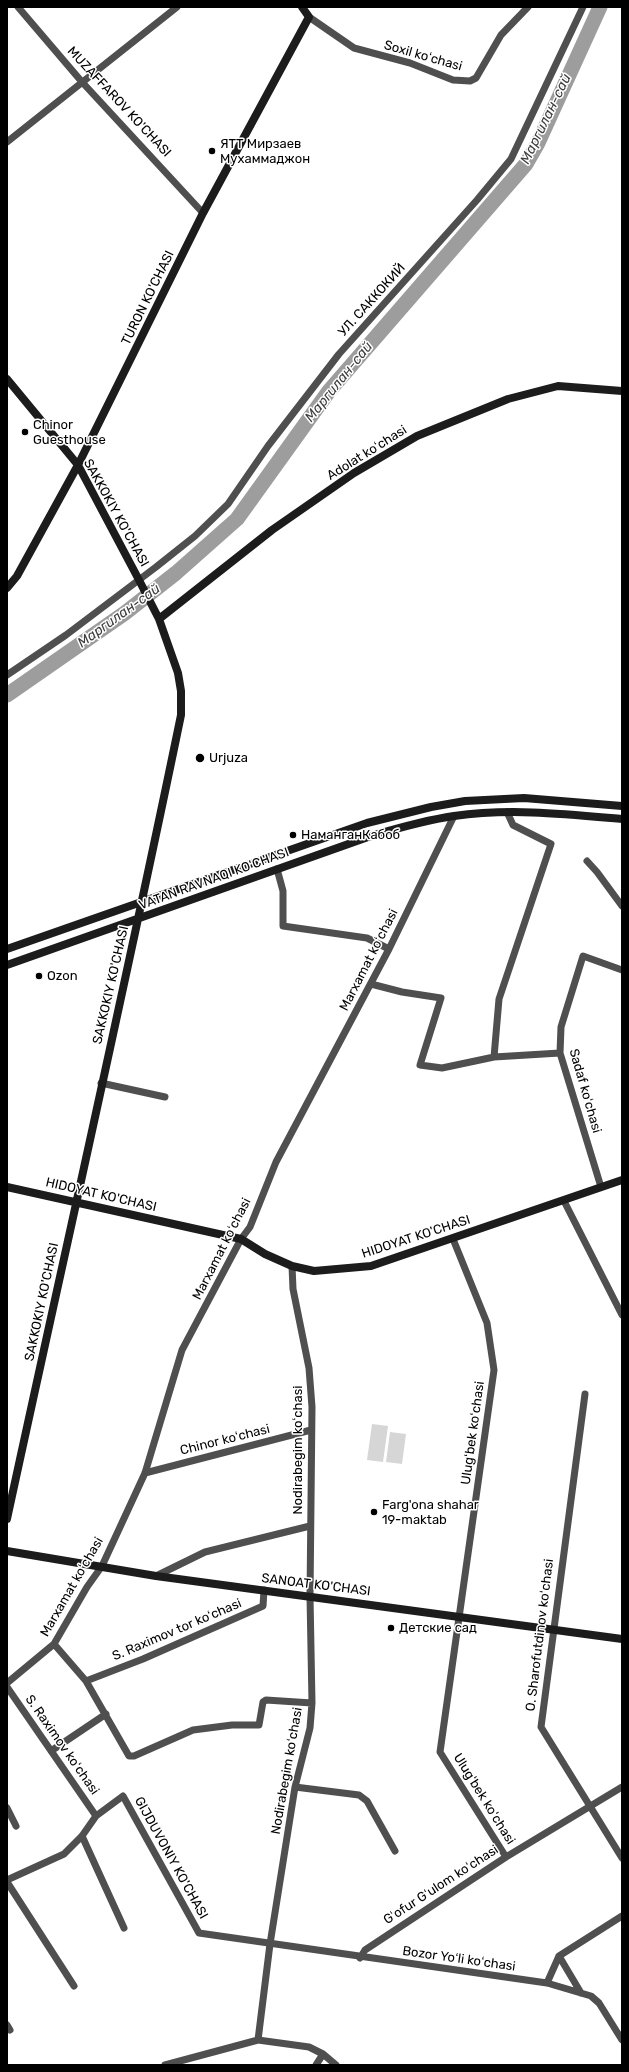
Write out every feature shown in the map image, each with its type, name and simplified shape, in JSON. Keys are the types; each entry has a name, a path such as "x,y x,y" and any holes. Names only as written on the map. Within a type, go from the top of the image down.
{"street":[{"name":"MUZAFFAROV KO'CHASI","path":"18,7 82,82 203,213"},
{"path":"7,142 177,7"},
{"path":"302,7 309,17"},
{"name":"Soxil koʻchasi","path":"309,17 354,48 410,63 454,80 470,81 476,78 501,35 528,7"},
{"name":"УЛ. САККОКИЙ","path":"7,675 66,635 139,580 195,536 228,504 268,446 339,354 511,160 583,7"},
{"name":"TURON KO'CHASI","path":"7,588 17,576 78,465 203,213 309,17"},
{"name":"SAKKOKIY KO'CHASI","path":"7,379 78,465 159,619 178,673 181,691 181,715 139,918 101,1083 7,1519"},
{"name":"Adolat koʻchasi","path":"159,619 278,526 354,474 417,436 508,400 558,386 622,391"},
{"name":"VATAN RAVNAQI KO'CHASI","path":"7,949 367,823 431,807 465,801 524,798 622,806"},
{"path":"494,1057 499,999 551,844 513,825 507,812"},
{"name":"VATAN RAVNAQI KO'CHASI","path":"7,965 371,836 454,816 507,812 543,812 622,819"},
{"name":"Marxamat koʻchasi","path":"7,1683 54,1644 86,1587 102,1566 145,1472 182,1350 241,1239 250,1227 276,1162 371,984 454,816"},
{"path":"587,861 622,906"},
{"path":"277,869 283,892 283,926 367,938 389,949"},
{"name":"Sadaf koʻchasi","path":"601,1187 560,1052 561,1027 583,956 622,970"},
{"path":"371,984 402,992 442,998 420,1065 442,1068 494,1057 560,1052"},
{"path":"101,1083 165,1096"},
{"name":"HIDOYAT KO'CHASI","path":"7,1187 76,1201 241,1239 265,1254 292,1266 314,1271 371,1266 622,1180"},
{"path":"564,1201 622,1315"},
{"name":"Ulugʻbek koʻchasi","path":"453,1239 487,1323 494,1370 440,1752 506,1856"},
{"name":"Nodirabegim koʻchasi","path":"258,2040 270,1944 295,1787 310,1728 312,1703 310,1526 312,1407 308,1368 293,1289 292,1266"},
{"name":"O. Sharofutdinov koʻchasi","path":"585,1394 552,1630 541,1727 622,1858"},
{"name":"Chinor koʻchasi","path":"145,1472 311,1430"},
{"path":"156,1576 205,1552 310,1526"},
{"name":"SANOAT KO'CHASI","path":"7,1551 156,1576 552,1630 622,1638"},
{"name":"S. Raximov tor koʻchasi","path":"86,1682 143,1659 263,1606 264,1590"},
{"path":"54,1644 86,1682 106,1714 128,1756 134,1756 192,1730 232,1725 259,1725 263,1702 266,1700 312,1703"},
{"name":"S. Raximov koʻchasi","path":"7,1687 96,1816"},
{"path":"51,1751 106,1714"},
{"path":"295,1787 359,1795 367,1801 395,1851"},
{"name":"Gʻofur Gʻulom koʻchasi","path":"360,1958 365,1950 506,1856 622,1787"},
{"name":"GIJDUVONIY KO'CHASI","path":"7,1881 64,1854 82,1836 96,1816 123,1796 199,1933 270,1944"},
{"path":"7,1808 16,1826"},
{"path":"82,1836 124,1928"},
{"path":"7,1881 74,1986"},
{"path":"547,1984 559,1956 622,1916"},
{"name":"Bozor Yoʻli koʻchasi","path":"270,1944 547,1984 582,1993 591,1996 599,2003 622,2040"},
{"path":"559,1956 582,1993"},
{"path":"165,2065 258,2040 309,2047 323,2054 336,2065"},
{"path":"316,2065 323,2054"}],"shaded area":[{"path":"372,1424 388,1426 383,1462 367,1460"},
{"path":"390,1432 406,1434 402,1464 386,1462"}],"waterway":[{"name":"Маргилан-сай","path":"7,695 125,613 176,573 237,519 329,391 526,164 538,143 600,7"}],"place":[{"name":"ЯТТ Мирзаев Мухаммаджон","path":"212,151"},
{"name":"Chinor Guesthouse","path":"25,432"},
{"name":"Urjuza","path":"200,758"},
{"name":"НаманганКабоб","path":"293,835"},
{"name":"Ozon","path":"39,976"},
{"name":"Farg'ona shahar 19-maktab","path":"374,1512"},
{"name":"Детские сад","path":"391,1628"}]}
